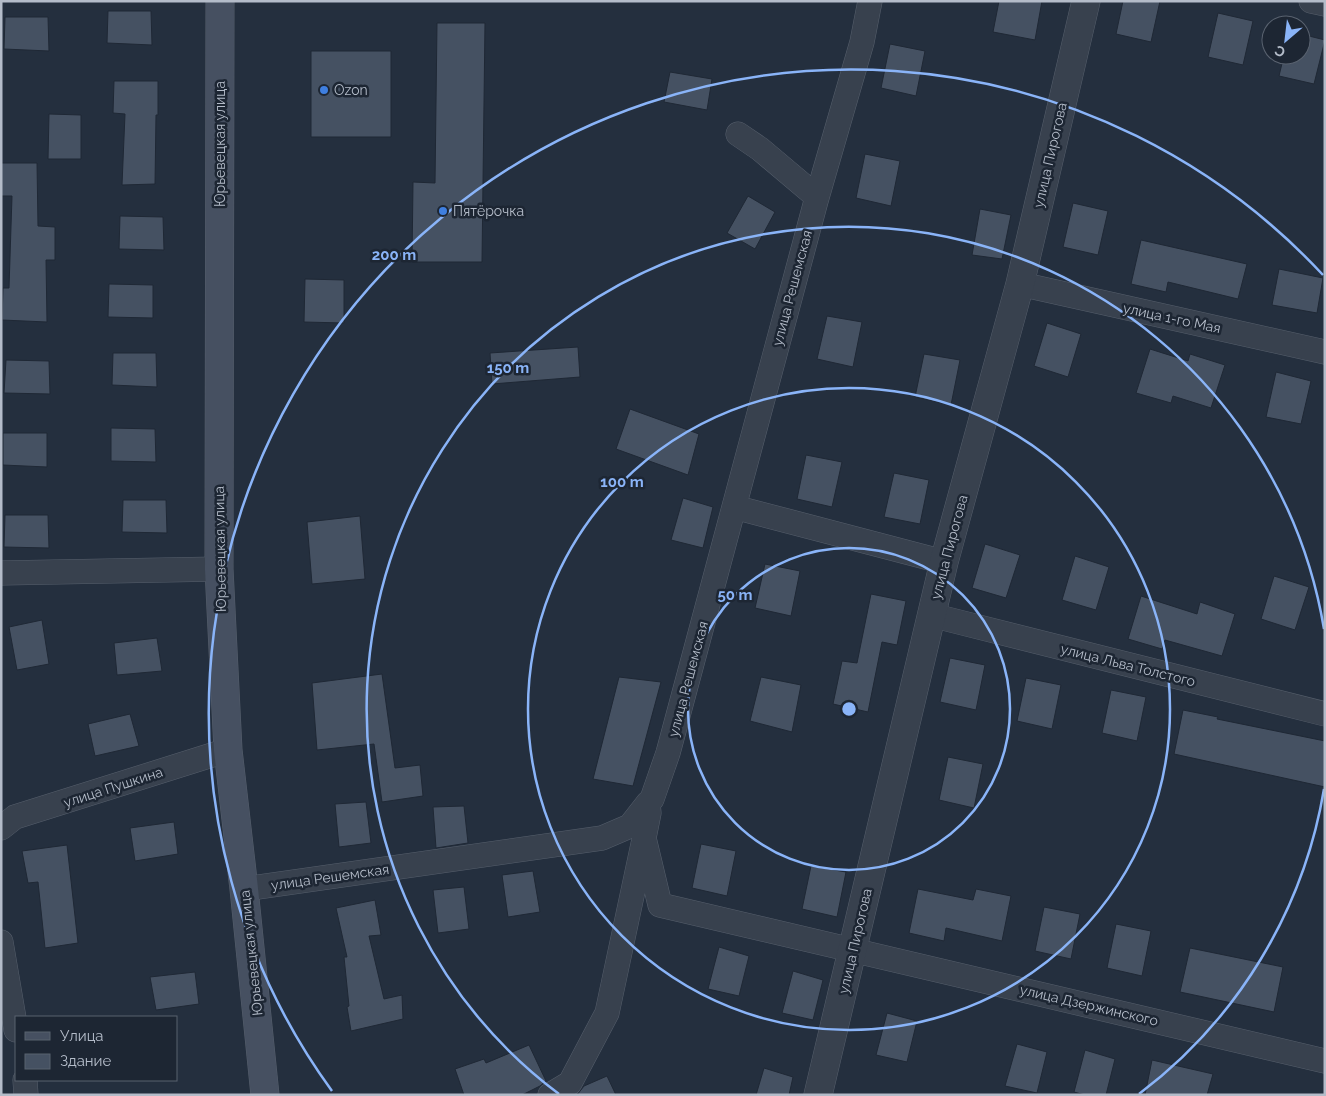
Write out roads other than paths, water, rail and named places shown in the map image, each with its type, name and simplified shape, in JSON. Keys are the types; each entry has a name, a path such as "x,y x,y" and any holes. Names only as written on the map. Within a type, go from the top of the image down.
{"main road":[{"name":"Юрьевецкая улица","path":"220,1 220,569 228,750 266,1095"}],"street":[{"name":"улица Решемская","path":"244,889 602,838 630,826 652,798 668,753 816,197 862,42 870,1"},
{"name":"улица Пирогова","path":"818,1095 854,949 931,615 1020,284 1086,1"},
{"path":"1311,1 1325,4"},
{"path":"738,134 760,149 816,197"},
{"name":"улица 1-го Мая","path":"1020,284 1325,352"},
{"path":"734,507 944,562"},
{"path":"1,573 220,569"},
{"name":"улица Льва Толстого","path":"931,615 1325,714"},
{"name":"улица Пушкина","path":"1,828 15,817 228,750"},
{"path":"550,1095 570,1083 607,1012 649,813 648,803"},
{"name":"улица Дзержинского","path":"644,838 660,905 1325,1061"},
{"path":"1,942 15,1024"},
{"path":"25,1081 26,1095"}],"place":[{"name":"Ozon","path":"324,90"},
{"name":"Пятёрочка","path":"443,211"}]}
